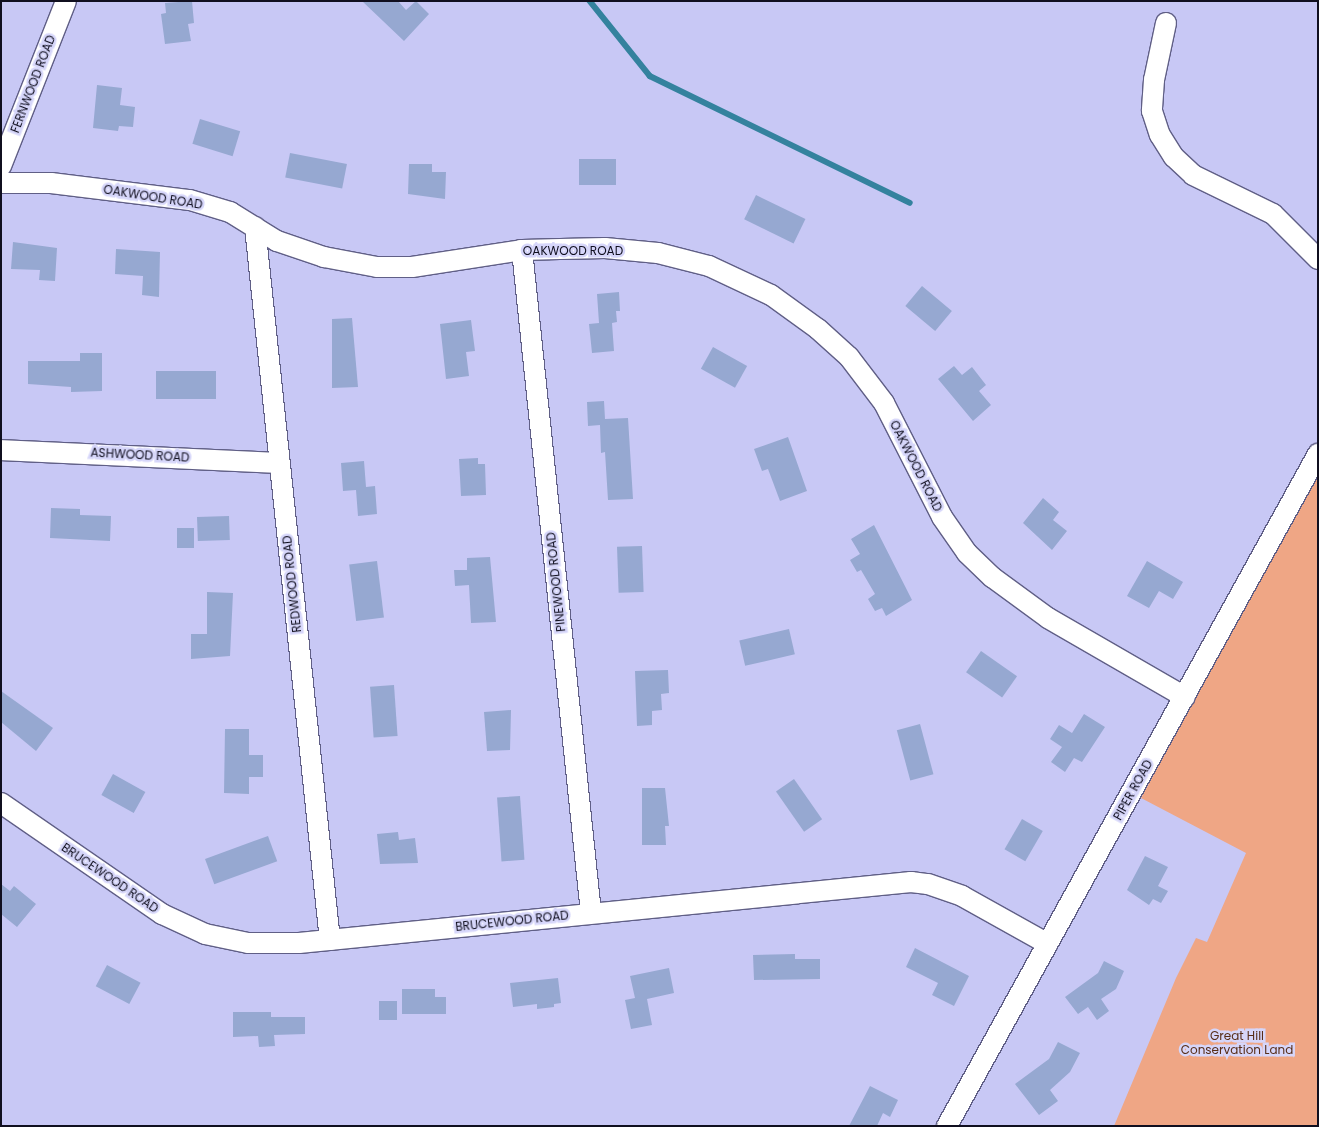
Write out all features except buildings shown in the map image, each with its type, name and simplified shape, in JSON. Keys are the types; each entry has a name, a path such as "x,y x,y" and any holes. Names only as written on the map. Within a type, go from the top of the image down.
{"street":[{"name":"FERNWOOD ROAD","path":"1,166 66,1"},
{"path":"1166,23 1154,80 1152,110 1160,135 1174,157 1193,175 1272,214 1318,259"},
{"name":"OAKWOOD ROAD","path":"1,183 51,183 190,200 230,212 277,240 324,257 377,267 412,267 522,250 605,248 658,253 708,266 772,295 818,329 849,357 884,403 942,517 967,553 1016,596 1048,618 1184,697"},
{"name":"REDWOOD ROAD","path":"255,227 330,940"},
{"name":"PINEWOOD ROAD","path":"522,250 591,914"},
{"name":"ASHWOOD ROAD","path":"1,450 280,463"},
{"name":"PIPER ROAD","path":"947,1126 1318,454"},
{"name":"BRUCEWOOD ROAD","path":"1,803 185,927 248,943 330,940 911,882 962,896 1048,944"}],"green space":[{"name":"Great Hill Conservation Land","path":"1318,475 1318,1126 1114,1126 1176,978 1196,938 1207,942 1246,853 1141,798"}],"waterway":[{"path":"590,1 650,76 910,203"}]}
